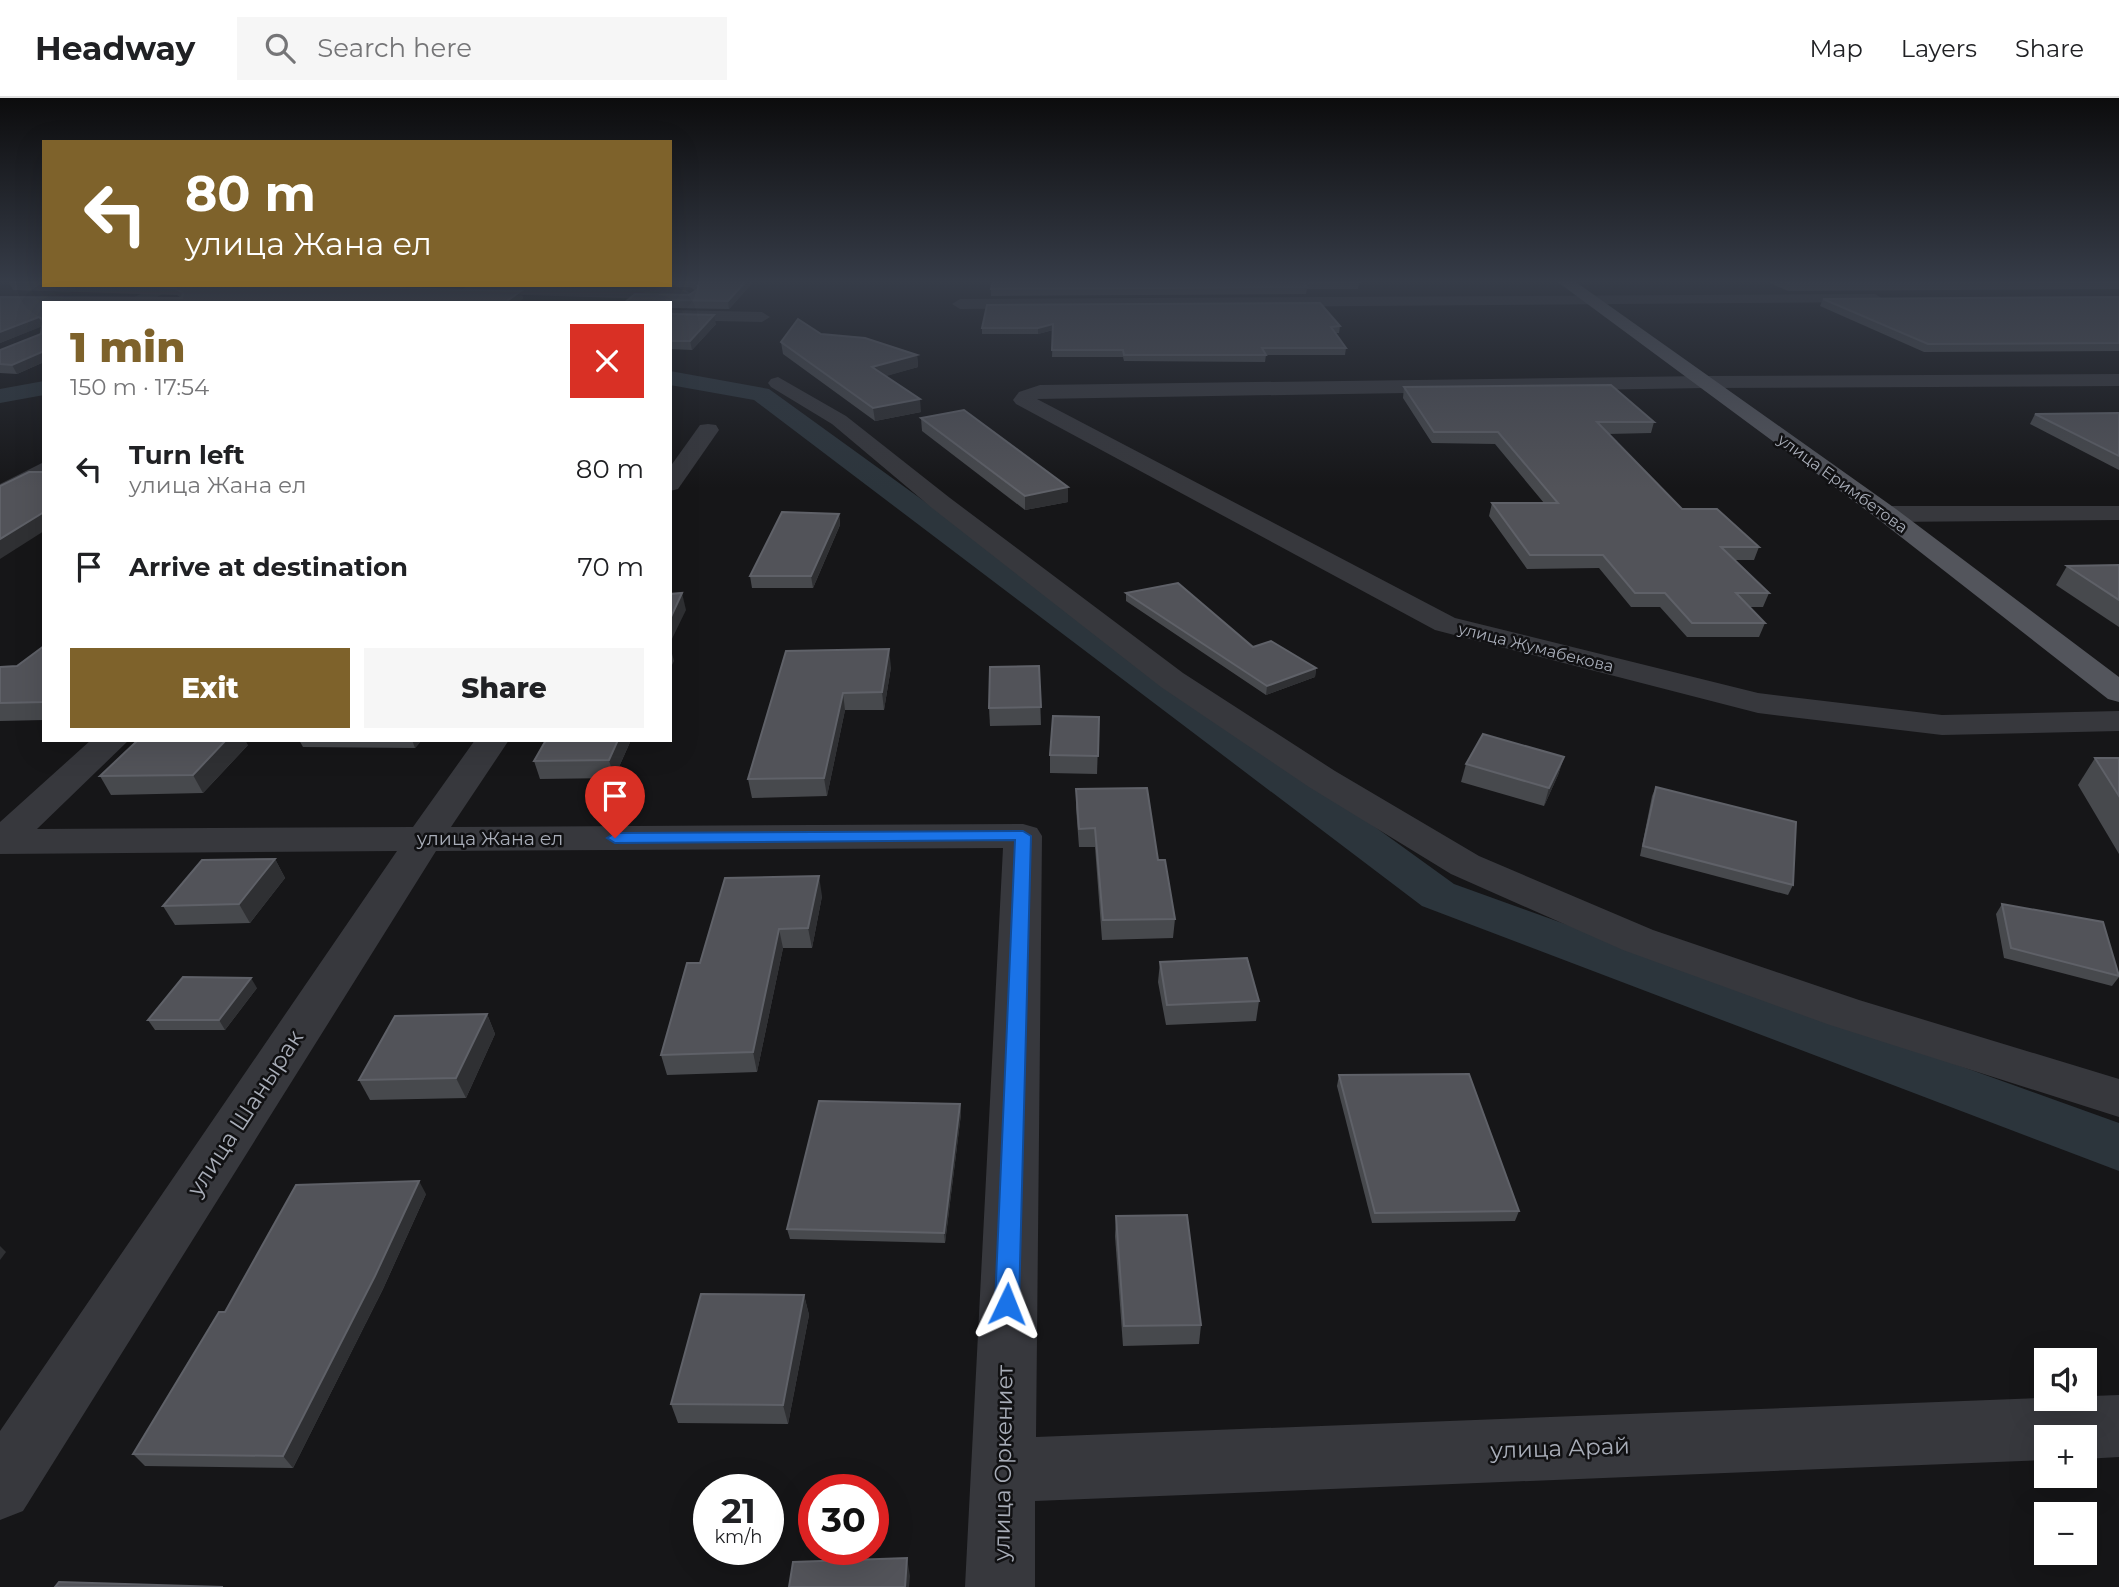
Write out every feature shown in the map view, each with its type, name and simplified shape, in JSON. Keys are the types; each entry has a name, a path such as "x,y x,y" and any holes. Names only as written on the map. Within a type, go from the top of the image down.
{"main road":[{"name":"улица Еримбетова","path":"1660,349 1887,514 2119,692"}],"street":[{"path":"1704,382 2119,380"},
{"name":"улица Жумабекова","path":"1704,382 1050,383 1026,396 1024,400 1444,624 1758,703 1942,725 2119,721"},
{"path":"778,383 839,420 941,503 1172,680 1322,779 1465,864 1638,940 1843,1012 2119,1098"},
{"path":"672,481 708,430 683,429"},
{"path":"0,494 42,470"},
{"path":"1887,514 2119,513"},
{"path":"0,842 110,742"},
{"name":"улица Шанырак","path":"0,1488 424,839 491,742"},
{"name":"улица Жана ел","path":"0,842 1023,836"},
{"name":"улица Оркениет","path":"1000,1587 1023,836"},
{"name":"улица Арай","path":"1002,1470 2119,1426"}],"building":[{"path":"42,349 42,352 12,365 0,364 0,350"},
{"path":"791,349 900,349 917,355 872,367 920,399 873,408"},
{"path":"1263,349 1266,355 1124,355 1123,350 1052,350"},
{"path":"1611,385 1654,422 1597,422 1682,509 1717,509 1759,547 1721,547 1769,593 1736,593 1765,623 1692,623 1665,593 1635,593 1603,555 1530,555 1492,503 1558,503 1498,432 1434,432 1404,387"},
{"path":"964,410 1068,487 1025,496 921,418"},
{"path":"2119,413 2119,456 2035,414"},
{"path":"29,472 42,472 42,513 0,539 0,486"},
{"path":"782,512 839,514 811,576 750,576"},
{"path":"2119,565 2119,600 2067,566"},
{"path":"1178,583 1253,647 1271,641 1316,668 1267,686 1126,593"},
{"path":"682,593 672,615 672,594"},
{"path":"42,647 42,702 0,703 0,667 17,666"},
{"path":"889,649 882,692 843,693 824,778 748,779 786,651"},
{"path":"1039,666 1041,707 989,708 990,667"},
{"path":"1053,716 1099,717 1098,756 1050,755"},
{"path":"1483,734 1564,757 1549,788 1466,764"},
{"path":"136,742 224,742 193,775 100,776"},
{"path":"545,742 617,742 609,760 534,761"},
{"path":"2095,758 2119,758 2119,796"},
{"path":"1656,787 1796,822 1793,885 1643,846"},
{"path":"1147,788 1158,860 1165,860 1175,919 1103,920 1095,828 1079,829 1076,789"},
{"path":"275,859 239,904 163,906 202,860"},
{"path":"819,876 808,928 779,929 753,1052 661,1055 687,963 700,963 725,878"},
{"path":"2002,904 2103,922 2119,976 2011,948"},
{"path":"1247,958 1259,1001 1167,1005 1160,962"},
{"path":"183,977 251,978 219,1020 148,1020"},
{"path":"487,1014 456,1078 359,1080 395,1016"},
{"path":"1469,1074 1519,1211 1375,1213 1339,1075"},
{"path":"819,1101 960,1104 944,1233 787,1229"},
{"path":"419,1181 375,1276 283,1456 133,1454 219,1312 225,1312 296,1185"},
{"path":"1187,1215 1201,1325 1124,1326 1116,1216"},
{"path":"701,1294 804,1295 783,1405 671,1404"},
{"path":"907,1558 905,1587 789,1587 793,1562 798,1562 798,1565 889,1565 889,1559"},
{"path":"59,1582 223,1587 55,1587"}],"waterway":[{"path":"672,378 761,394 1438,895 2119,1147"},
{"path":"0,396 42,388"}],"route":[{"path":"615,838 1023,836 1007,1304"}]}
